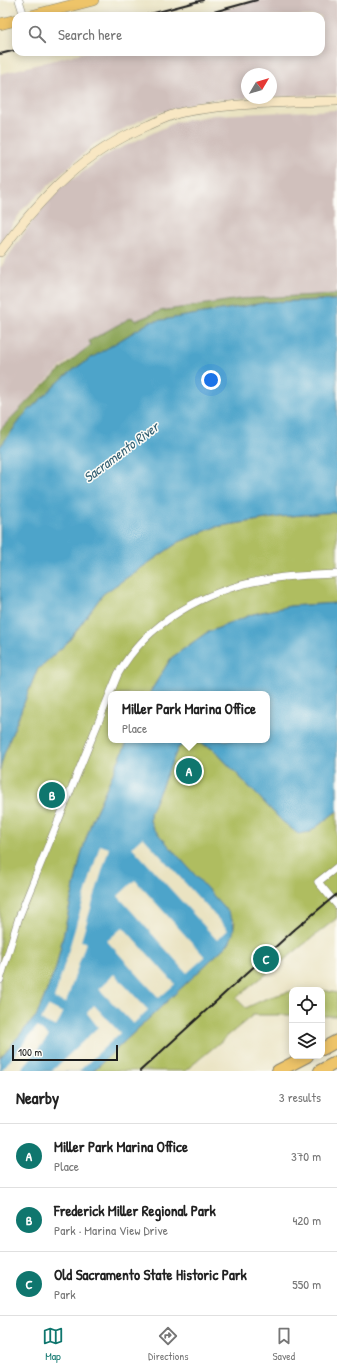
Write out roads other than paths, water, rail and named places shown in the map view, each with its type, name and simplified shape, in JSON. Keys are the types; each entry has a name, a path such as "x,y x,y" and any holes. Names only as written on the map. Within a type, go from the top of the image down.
{"highway":[{"path":"325,1047 337,1041"},
{"path":"278,1071 301,1059"},
{"path":"320,1071 337,1062"}],"main road":[{"path":"46,12 93,0"},
{"path":"0,24 12,21"}],"street":[{"path":"19,0 23,12"},
{"path":"0,252 23,221 58,182 92,156 130,133 182,112 254,103 337,101"},
{"path":"111,691 118,674 134,649 158,626 191,605 234,587 266,579 337,574"},
{"path":"0,980 25,903 108,699"},
{"path":"337,867 318,882 337,905"}],"water":[{"name":"Sacramento River","path":"337,300 337,512 279,517 215,527 179,542 103,594 68,642 37,670 4,754 0,770 0,447 25,414 63,378 80,365 150,322 270,302"},
{"path":"337,603 337,811 310,832 298,834 282,821 213,749 199,743 270,743 270,691 151,691 171,658 206,633 253,614 290,606"},
{"path":"127,743 187,743 178,748 150,813 150,821 153,828 229,913 234,925 233,935 229,943 93,1071 0,1071 0,1058 37,1015 56,968 81,855 92,820"}],"railway":[{"path":"158,12 203,0"},
{"path":"214,12 257,0"},
{"path":"0,54 12,51"},
{"path":"140,1071 294,930 337,894"}],"place":[{"name":"Miller Park Marina Office","path":"189,771"},
{"name":"Frederick Miller Regional Park","path":"52,795"},
{"name":"Old Sacramento State Historic Park","path":"266,959"}]}
